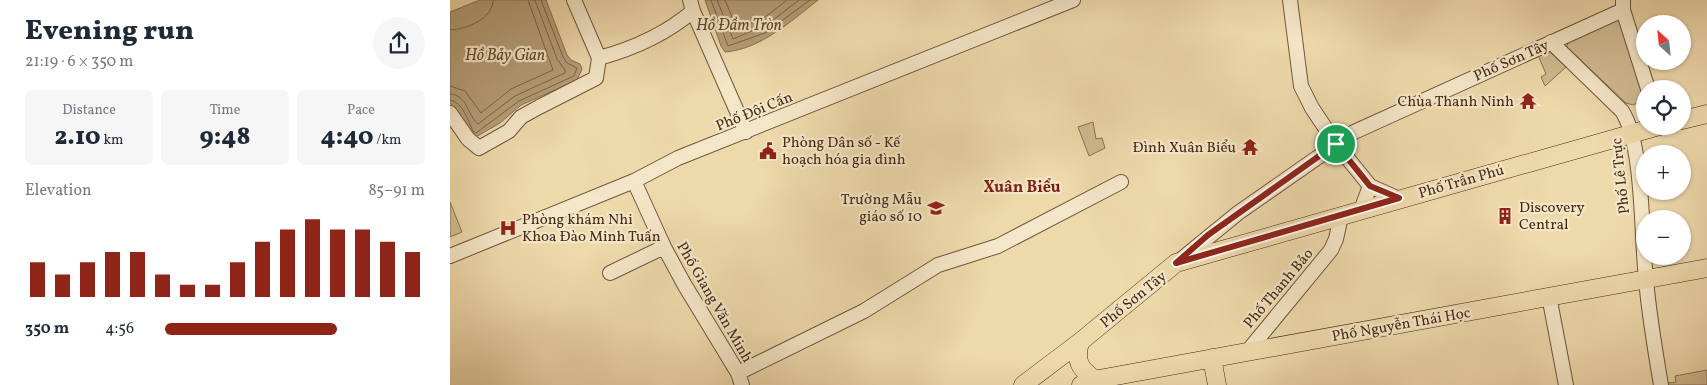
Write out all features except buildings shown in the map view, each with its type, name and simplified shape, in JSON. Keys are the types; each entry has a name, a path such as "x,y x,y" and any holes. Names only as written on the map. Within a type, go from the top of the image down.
{"main road":[{"path":"1691,118 1707,114"},
{"name":"Phố Trần Phú","path":"1176,263 1399,198 1636,133"},
{"name":"Phố Sơn Tây","path":"1024,385 1176,263"},
{"name":"Phố Nguyễn Thái Học","path":"1088,382 1707,268"},
{"path":"1082,340 1077,356 1088,382"},
{"path":"1212,358 1217,385"}],"street":[{"path":"450,113 468,139 479,148 509,131 521,118 539,107 596,78 598,58 574,0"},
{"name":"Phố Đội Cấn","path":"450,256 634,181 678,158 1073,0"},
{"path":"1290,0 1301,86 1312,108 1336,144 1370,186 1399,198"},
{"path":"598,58 629,50 681,21 691,5"},
{"path":"691,5 746,132"},
{"path":"1623,5 1645,80"},
{"name":"Phố Sơn Tây","path":"1176,263 1208,235 1336,144 1383,117 1551,42 1623,5"},
{"name":"Phố Lê Trực","path":"1551,42 1622,111 1629,122 1632,134 1646,278 1660,385"},
{"name":"Phố Giang Văn Minh","path":"634,181 664,247 740,379"},
{"path":"740,379 864,312 938,265 998,246 1121,182"},
{"path":"1361,210 1370,186"},
{"name":"Phố Thanh Bảo","path":"1247,352 1331,250 1339,229 1341,216"},
{"path":"610,273 664,247"},
{"path":"1549,296 1566,385"}],"shaded area":[{"path":"1620,20 1639,80 1636,80 1636,104 1633,105 1626,103 1567,47 1568,42"},
{"path":"1544,52 1551,53 1566,67 1545,86 1541,77 1546,74 1538,55"},
{"path":"1093,122 1096,139 1102,138 1105,148 1089,156 1078,127"},
{"path":"450,202 462,232 450,237"},
{"path":"1707,370 1707,385 1668,385 1668,383 1676,382 1675,376"}],"water":[{"name":"Hồ Bảy Gian","path":"480,0 546,0 567,55 571,60 580,64 582,69 577,80 521,105 500,123 474,138 467,131 450,103 450,12"},
{"name":"Hồ Đầm Tròn","path":"705,0 818,0 763,40 751,46 725,52 721,46"}],"place":[{"name":"Chùa Thanh Ninh","path":"1528,101"},
{"name":"Đình Xuân Biểu","path":"1250,147"},
{"name":"Phòng Dân số - Kế hoạch hóa gia đình","path":"768,151"},
{"name":"Trường Mẫu giáo số 10","path":"936,208"},
{"name":"Discovery Central","path":"1505,216"},
{"name":"Phòng khám Nhi Khoa Đào Minh Tuấn","path":"508,228"}],"district":[{"name":"Xuân Biểu","path":"1022,186"}],"route":[{"path":"1336,144 1347,155 1370,186 1399,198 1176,263 1208,235 1336,144"}]}
